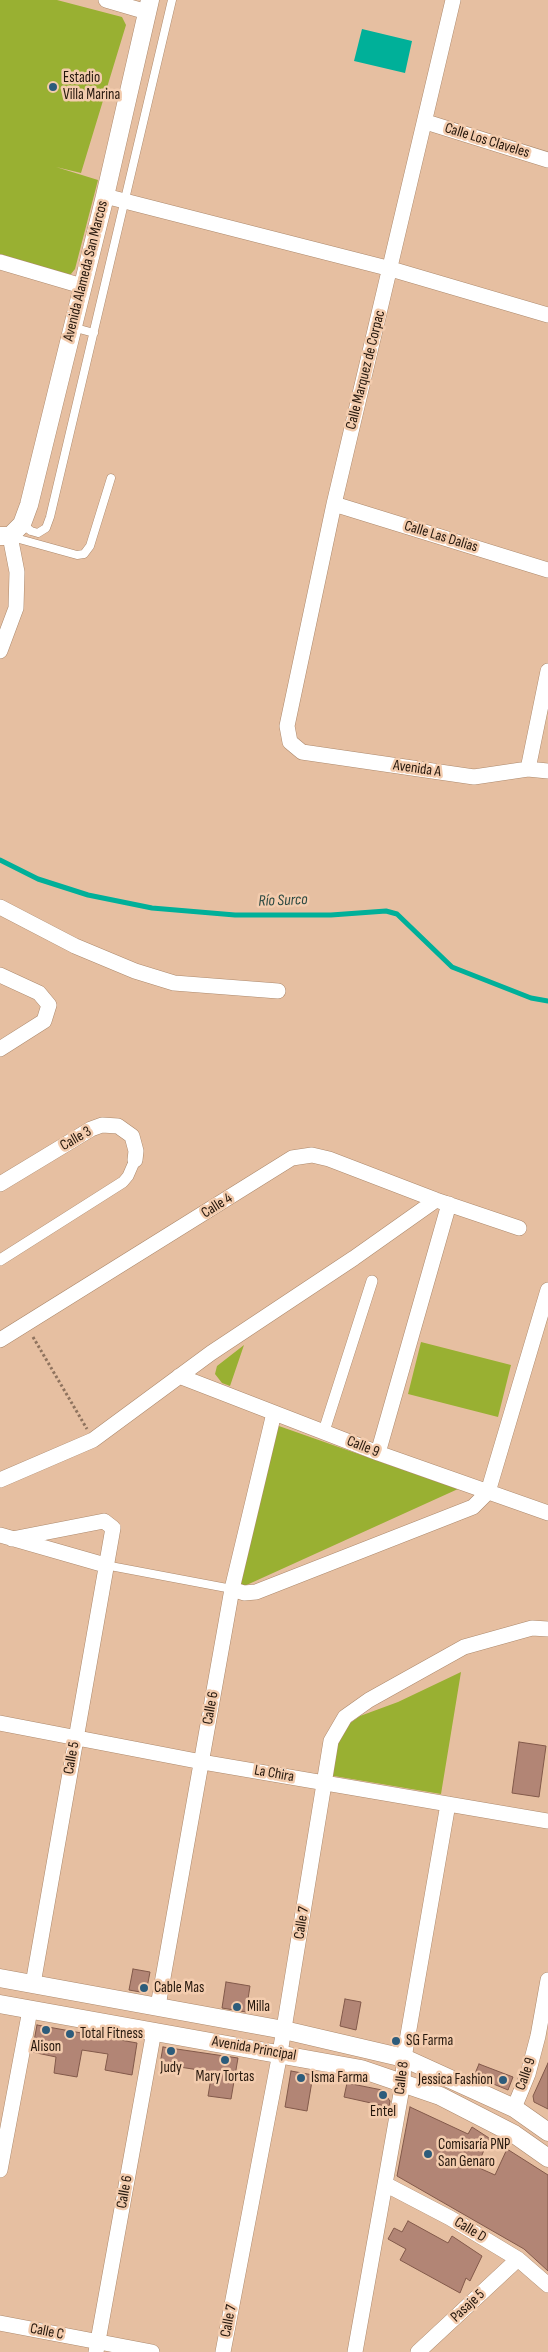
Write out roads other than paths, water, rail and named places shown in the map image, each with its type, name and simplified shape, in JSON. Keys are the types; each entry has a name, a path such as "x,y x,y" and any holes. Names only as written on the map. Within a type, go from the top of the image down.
{"street":[{"path":"106,0 148,6"},
{"name":"Calle Marquez de Corpac","path":"290,742 287,726 334,504 426,122 453,0"},
{"name":"Avenida Alameda San Marcos","path":"11,532 72,327 105,196 148,6"},
{"name":"Calle Los Claveles","path":"426,122 548,160"},
{"path":"105,196 391,269 548,315"},
{"path":"0,262 82,286"},
{"name":"Calle Las Dalias","path":"334,504 548,570"},
{"path":"0,651 16,608 17,572 11,532"},
{"path":"528,770 548,671"},
{"name":"Avenida A","path":"290,742 302,752 474,777 528,770 548,771"},
{"path":"0,907 75,946 135,971 174,983 278,991"},
{"path":"0,975 39,993 49,1005 44,1020 0,1049"},
{"name":"Calle 3","path":"0,1184 91,1129 102,1125 118,1126 132,1136 135,1160"},
{"name":"Calle 4","path":"0,1340 292,1158 312,1155 330,1159 442,1202 519,1228"},
{"path":"0,1260 123,1182 128,1176 135,1160"},
{"path":"0,1480 93,1440 179,1376 354,1258 442,1202"},
{"path":"378,1453 442,1202"},
{"path":"324,1431 372,1281"},
{"path":"232,1589 244,1593 256,1592 472,1507 488,1492 548,1290"},
{"name":"Calle 9","path":"179,1376 378,1453 548,1513"},
{"name":"Calle 6","path":"158,2006 232,1589 274,1413"},
{"name":"Calle 5","path":"6,1537 104,1521 113,1528 33,1984"},
{"path":"6,1537 105,1565"},
{"name":"Calle 7","path":"223,2352 280,2053 331,1741 345,1717 369,1700 464,1647 532,1628 548,1629"},
{"name":"La Chira","path":"0,1723 325,1784 548,1821"},
{"name":"Calle 8","path":"355,2352 448,1804"},
{"name":"Avenida Principal","path":"0,1978 284,2030 404,2058 514,2108 548,2132"},
{"name":"Calle 9","path":"514,2108 528,2074 538,2036 548,1980"},
{"name":"Avenida Principal","path":"0,2004 361,2069 440,2096 514,2134 548,2158"},
{"path":"0,2170 30,2010"},
{"name":"Calle 6","path":"97,2347 154,2031"},
{"name":"Calle D","path":"385,2184 450,2218 518,2259 548,2285"},
{"name":"Pasaje 5","path":"418,2352 518,2259"},
{"name":"Calle C","path":"0,2324 97,2347 152,2352"}],"lane":[{"path":"11,532 31,531 38,533 46,528 50,517 172,0"},
{"path":"72,327 94,333"},
{"path":"11,532 77,555 84,554 90,546 111,478"},
{"path":"105,1565 232,1589"}],"water":[{"path":"362,29 412,41 405,73 354,61"}],"waterway":[{"name":"Río Surco","path":"0,860 38,879 88,895 152,908 235,915 331,915 386,911 397,914 452,967 531,998 548,1001"}],"place":[{"name":"Estadio Villa Marina","path":"53,87"},
{"name":"Cable Mas","path":"144,1988"},
{"name":"Milla","path":"237,2007"},
{"name":"Alison","path":"46,2030"},
{"name":"Total Fitness","path":"70,2034"},
{"name":"SG Farma","path":"396,2041"},
{"name":"Judy","path":"171,2051"},
{"name":"Mary Tortas","path":"225,2060"},
{"name":"Isma Farma","path":"301,2078"},
{"name":"Jessica Fashion","path":"503,2080"},
{"name":"Entel","path":"383,2095"},
{"name":"Comisaría PNP San Genaro","path":"428,2154"}]}
